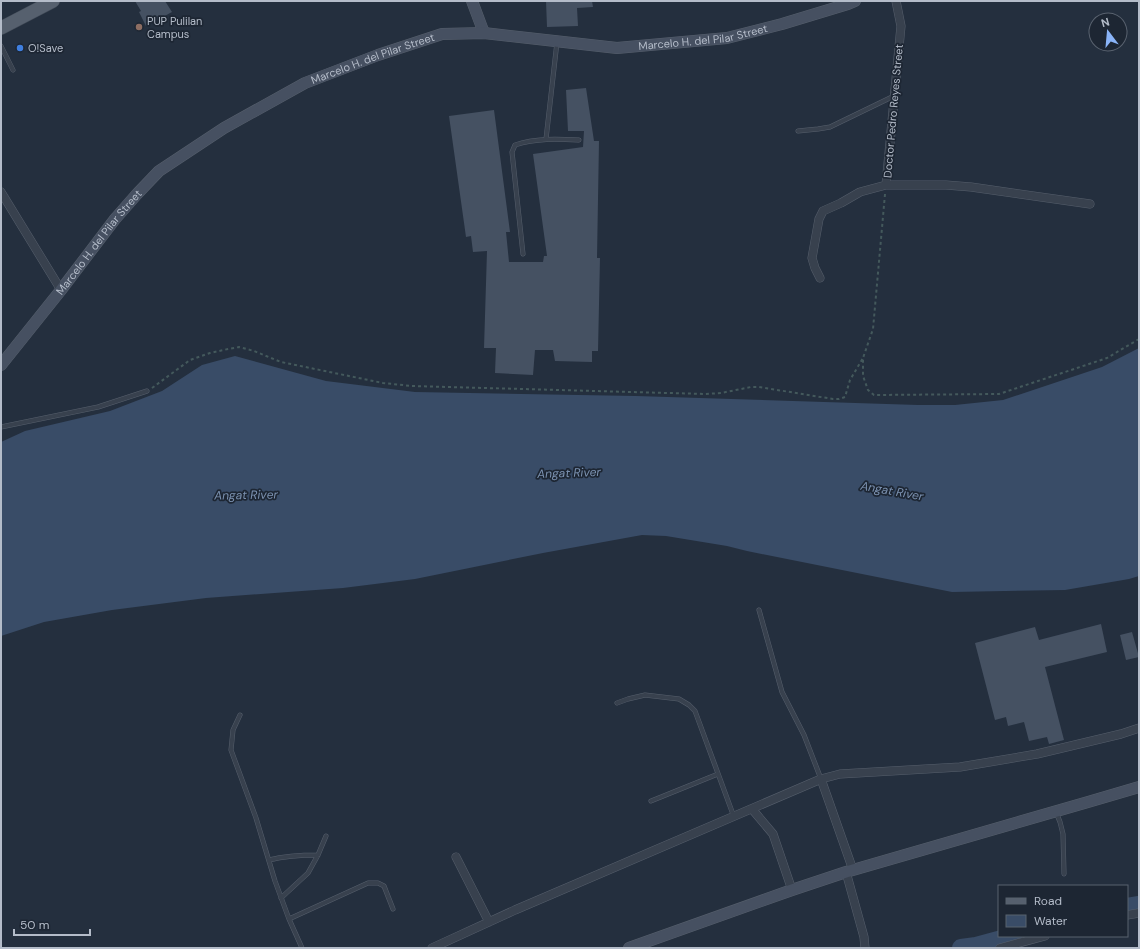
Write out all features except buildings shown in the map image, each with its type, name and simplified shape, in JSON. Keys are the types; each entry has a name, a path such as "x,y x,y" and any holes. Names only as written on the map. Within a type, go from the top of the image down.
{"main road":[{"path":"1,28 53,1"}],"street":[{"path":"472,1 484,33"},
{"name":"Doctor Pedro Reyes Street","path":"896,1 901,26 886,185 939,185 971,187 1090,204"},
{"name":"Marcelo H. del Pilar Street","path":"1,365 115,220 137,194 160,171 224,128 305,83 378,55 442,34 484,33 617,48 727,38 782,24 850,2"},
{"path":"820,278 812,258 819,218 823,211 860,192 886,185"},
{"path":"1,192 61,290"},
{"path":"432,948 822,779 840,774 960,767 994,762 1037,754 1121,734 1139,728"},
{"path":"822,779 849,871 864,938 864,948"},
{"path":"629,948 849,871 1139,787"},
{"path":"752,809 773,834 792,890"},
{"path":"456,857 489,922"},
{"path":"1128,915 1139,913"},
{"path":"1000,948 1041,937"}],"lane":[{"path":"546,139 557,42"},
{"path":"1,46 13,70"},
{"path":"798,130 830,127 894,96"},
{"path":"523,254 512,152 515,145 546,139 579,140"},
{"path":"1,427 98,407 147,391"},
{"path":"759,610 782,692 804,735 822,779"},
{"path":"617,703 628,699 645,696 678,700 689,704 694,711 734,817"},
{"path":"240,715 233,730 231,750 256,818 281,898 302,948"},
{"path":"651,801 718,774"},
{"path":"1056,812 1063,834 1064,874"},
{"path":"281,898 308,873 326,836"},
{"path":"269,860 284,856 318,855"},
{"path":"289,919 368,883 378,883 384,886 393,909"}],"path":[{"path":"147,391 190,360 210,353 239,348 254,351 281,362 383,383 412,386 705,394 759,387 839,399 845,397 850,380 863,358 873,329 886,185"},
{"path":"863,358 863,376 868,390 874,395 999,394 1107,358 1139,339"}],"water":[{"name":"Angat River","path":"1139,348 1139,576 1129,579 1065,590 952,592 727,546 666,536 642,535 415,579 343,588 206,598 112,610 44,622 1,636 1,442 25,431 110,411 162,391 202,365 235,356 326,381 415,392 636,396 955,405 1003,400 1102,367"}],"waterway":[{"path":"1128,907 1139,905"},
{"path":"961,948 976,946 1009,937"}],"place":[{"name":"PUP Pulilan Campus","path":"139,27"},
{"name":"O!Save","path":"20,48"}]}
